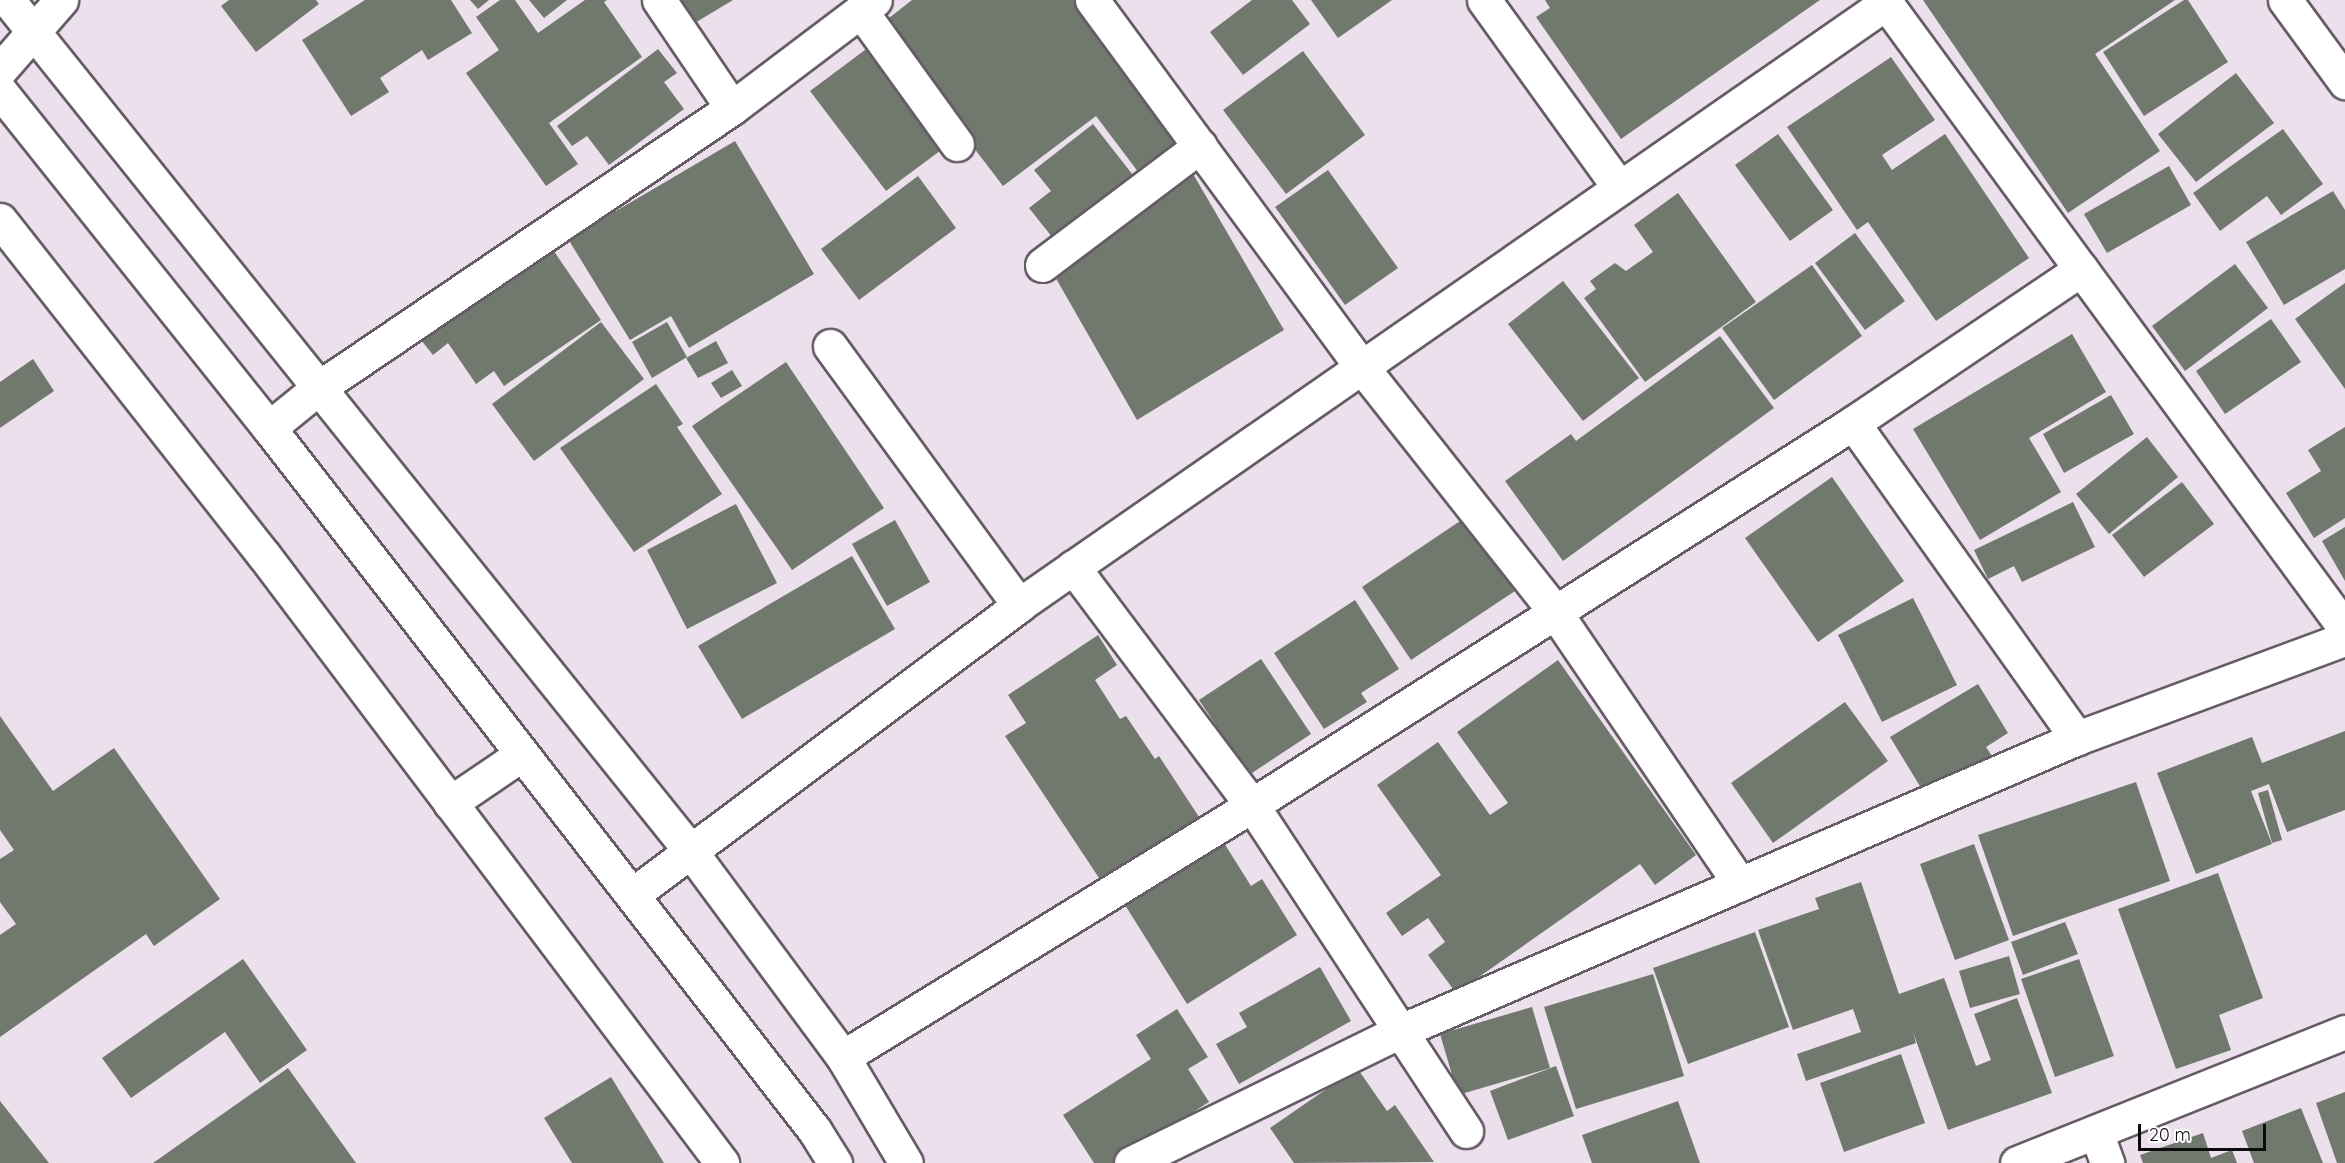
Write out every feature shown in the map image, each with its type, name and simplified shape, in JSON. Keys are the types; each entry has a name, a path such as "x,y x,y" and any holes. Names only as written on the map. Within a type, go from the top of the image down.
{"street":[{"path":"8,0 317,389 692,853 843,1056 906,1163"},
{"path":"0,70 61,0"},
{"path":"659,0 732,108"},
{"path":"1092,0 1361,366 1555,612 1740,884"},
{"path":"1484,0 1619,187"},
{"path":"2285,0 2345,82"},
{"path":"632,896 1019,605 1885,1 2345,628"},
{"path":"269,428 317,389 732,108 868,5 957,144"},
{"path":"0,92 269,428 815,1131 835,1163"},
{"path":"1042,265 1200,147"},
{"path":"0,220 263,554 722,1163"},
{"path":"843,1056 1252,805 1853,423 2080,269"},
{"path":"830,346 1019,605"},
{"path":"1853,423 2078,738"},
{"path":"1073,567 1252,805 1403,1030 1466,1131"},
{"path":"1131,1163 1403,1030 2078,738 2345,639"},
{"path":"450,803 522,754"},
{"path":"2017,1163 2345,1032"},
{"path":"2096,1132 2108,1163"}],"building":[{"path":"229,0 316,0 319,4 256,52 221,6"},
{"path":"365,0 451,0 472,33 428,60 422,50 380,78 389,92 351,116 302,40"},
{"path":"470,0 489,0 478,9"},
{"path":"500,0 515,0 538,33 585,0 607,0 604,2 642,57 549,123 578,164 546,186 466,73 499,50 476,17"},
{"path":"529,0 567,0 544,18"},
{"path":"679,0 733,0 693,24"},
{"path":"912,0 1078,0 1184,139 1139,173 1096,116 1003,186 880,25"},
{"path":"1252,0 1292,0 1310,24 1243,75 1210,32"},
{"path":"1311,0 1392,0 1338,38"},
{"path":"1545,0 1820,0 1621,139 1536,17 1550,8"},
{"path":"1923,0 2175,0 2095,54 2160,151 2068,213"},
{"path":"2184,0 2188,0 2228,62 2144,116 2103,52"},
{"path":"873,44 948,145 886,191 810,91"},
{"path":"658,49 677,73 664,82 684,109 609,165 587,136 572,146 557,126"},
{"path":"1303,51 1365,135 1286,194 1223,110"},
{"path":"1891,57 1935,120 1882,155 1892,170 1945,134 2029,258 1936,321 1868,222 1857,230 1787,127"},
{"path":"2236,73 2274,123 2196,182 2158,134"},
{"path":"1093,124 1136,179 1056,242 1029,208 1051,191 1034,170"},
{"path":"2283,129 2323,184 2281,215 2267,196 2220,231 2193,193"},
{"path":"1778,134 1833,210 1790,241 1735,165"},
{"path":"735,141 814,274 689,348 671,316 630,340 565,234 609,204 616,211"},
{"path":"2169,166 2191,205 2107,253 2084,214"},
{"path":"1189,167 1284,330 1137,420 1050,268"},
{"path":"1328,170 1398,268 1345,305 1275,207"},
{"path":"918,176 956,228 859,300 821,249"},
{"path":"2333,191 2345,210 2345,269 2284,305 2246,242"},
{"path":"1678,193 1756,302 1645,382 1584,298 1596,289 1590,281 1615,263 1626,271 1653,252 1634,225"},
{"path":"1855,233 1905,301 1865,330 1815,263"},
{"path":"551,247 601,320 504,386 494,371 476,384 448,343 433,355 421,340"},
{"path":"2235,264 2268,308 2185,371 2152,326"},
{"path":"1812,265 1862,336 1774,400 1722,328"},
{"path":"1563,281 1639,378 1583,421 1508,324"},
{"path":"2345,283 2345,389 2295,319"},
{"path":"2271,319 2301,362 2225,414 2196,371"},
{"path":"601,322 644,379 534,461 492,404"},
{"path":"667,322 687,357 652,378 632,342"},
{"path":"2072,334 2106,392 2029,438 2061,492 1980,540 1913,429"},
{"path":"1720,336 1774,408 1563,561 1505,481 1571,434 1576,441"},
{"path":"716,341 728,363 698,378 686,358"},
{"path":"33,359 54,391 0,428 0,382"},
{"path":"786,362 884,508 792,570 692,426"},
{"path":"732,370 742,386 721,398 711,383"},
{"path":"656,384 683,424 677,427 722,494 634,552 560,448"},
{"path":"2111,395 2134,434 2064,473 2043,434"},
{"path":"2345,427 2345,518 2314,538 2286,493 2321,471 2308,450"},
{"path":"2147,437 2178,477 2109,534 2076,494"},
{"path":"1832,477 1904,581 1818,642 1745,538"},
{"path":"2182,482 2214,524 2144,577 2112,535"},
{"path":"2073,502 2095,547 2022,582 2014,566 1988,579 1974,550"},
{"path":"736,504 777,583 687,629 647,550"},
{"path":"1469,515 1518,589 1411,660 1362,587"},
{"path":"895,520 930,582 887,606 852,544"},
{"path":"2345,527 2345,581 2322,541"},
{"path":"852,556 895,629 742,719 698,646"},
{"path":"1913,598 1957,685 1882,722 1838,635"},
{"path":"1355,600 1399,669 1361,693 1367,702 1324,729 1274,653"},
{"path":"1098,635 1117,665 1095,680 1120,719 1126,716 1155,759 1159,756 1203,823 1105,887 1005,736 1026,723 1008,695"},
{"path":"1261,659 1311,734 1249,775 1199,700"},
{"path":"1558,660 1696,855 1655,885 1640,864 1456,993 1428,955 1445,942 1428,918 1402,936 1386,913 1441,875 1377,785 1438,742 1490,815 1508,803 1457,732"},
{"path":"1978,684 2008,733 1986,747 1992,756 1926,796 1890,737"},
{"path":"1845,702 1888,761 1773,843 1731,783"},
{"path":"0,716 53,791 114,748 220,899 154,946 146,934 0,1037 0,935 16,924 0,902 0,859 14,850 0,830"},
{"path":"2345,731 2345,810 2287,832 2269,784 2251,791 2272,844 2196,874 2157,773 2252,737 2262,763"},
{"path":"2136,782 2170,881 2013,936 1978,835"},
{"path":"2268,790 2282,840 2272,843 2258,793"},
{"path":"1219,835 1251,886 1262,879 1297,935 1187,1004 1120,897"},
{"path":"1974,844 2009,940 1955,960 1920,864"},
{"path":"2218,873 2263,998 2219,1015 2231,1050 2176,1069 2118,909"},
{"path":"1861,882 1899,994 1944,978 1976,1066 1991,1060 1974,1014 2017,998 2052,1093 1948,1130 1913,1032 1916,1043 1806,1081 1797,1054 1861,1032 1853,1009 1793,1030 1758,930 1819,909 1815,898"},
{"path":"2065,922 2078,954 2023,975 2011,942"},
{"path":"1755,932 1789,1027 1688,1064 1653,968"},
{"path":"2009,956 2020,994 1970,1008 1959,971"},
{"path":"243,959 307,1050 260,1083 225,1032 131,1098 102,1058"},
{"path":"2079,959 2114,1056 2055,1077 2021,979"},
{"path":"1320,967 1351,1021 1239,1084 1216,1044 1247,1027 1239,1013"},
{"path":"1653,974 1684,1076 1576,1109 1544,1007"},
{"path":"1532,1007 1550,1068 1458,1095 1440,1034"},
{"path":"1177,1009 1208,1057 1188,1069 1209,1102 1114,1163 1094,1163 1063,1115 1151,1059 1136,1035"},
{"path":"1901,1054 1925,1123 1844,1152 1820,1083"},
{"path":"1556,1066 1574,1116 1508,1140 1490,1091"},
{"path":"288,1068 356,1163 153,1163"},
{"path":"1357,1068 1387,1111 1395,1105 1434,1162 1294,1163 1270,1128"},
{"path":"611,1077 664,1163 572,1163 544,1118"},
{"path":"2345,1092 2345,1163 2337,1163 2316,1103"},
{"path":"0,1101 49,1163 0,1163"},
{"path":"1678,1101 1700,1163 1592,1163 1582,1135"},
{"path":"2301,1108 2323,1163 2254,1163 2242,1131"},
{"path":"2203,1133 2211,1158 2232,1150 2237,1163 2143,1163 2140,1155"}]}
